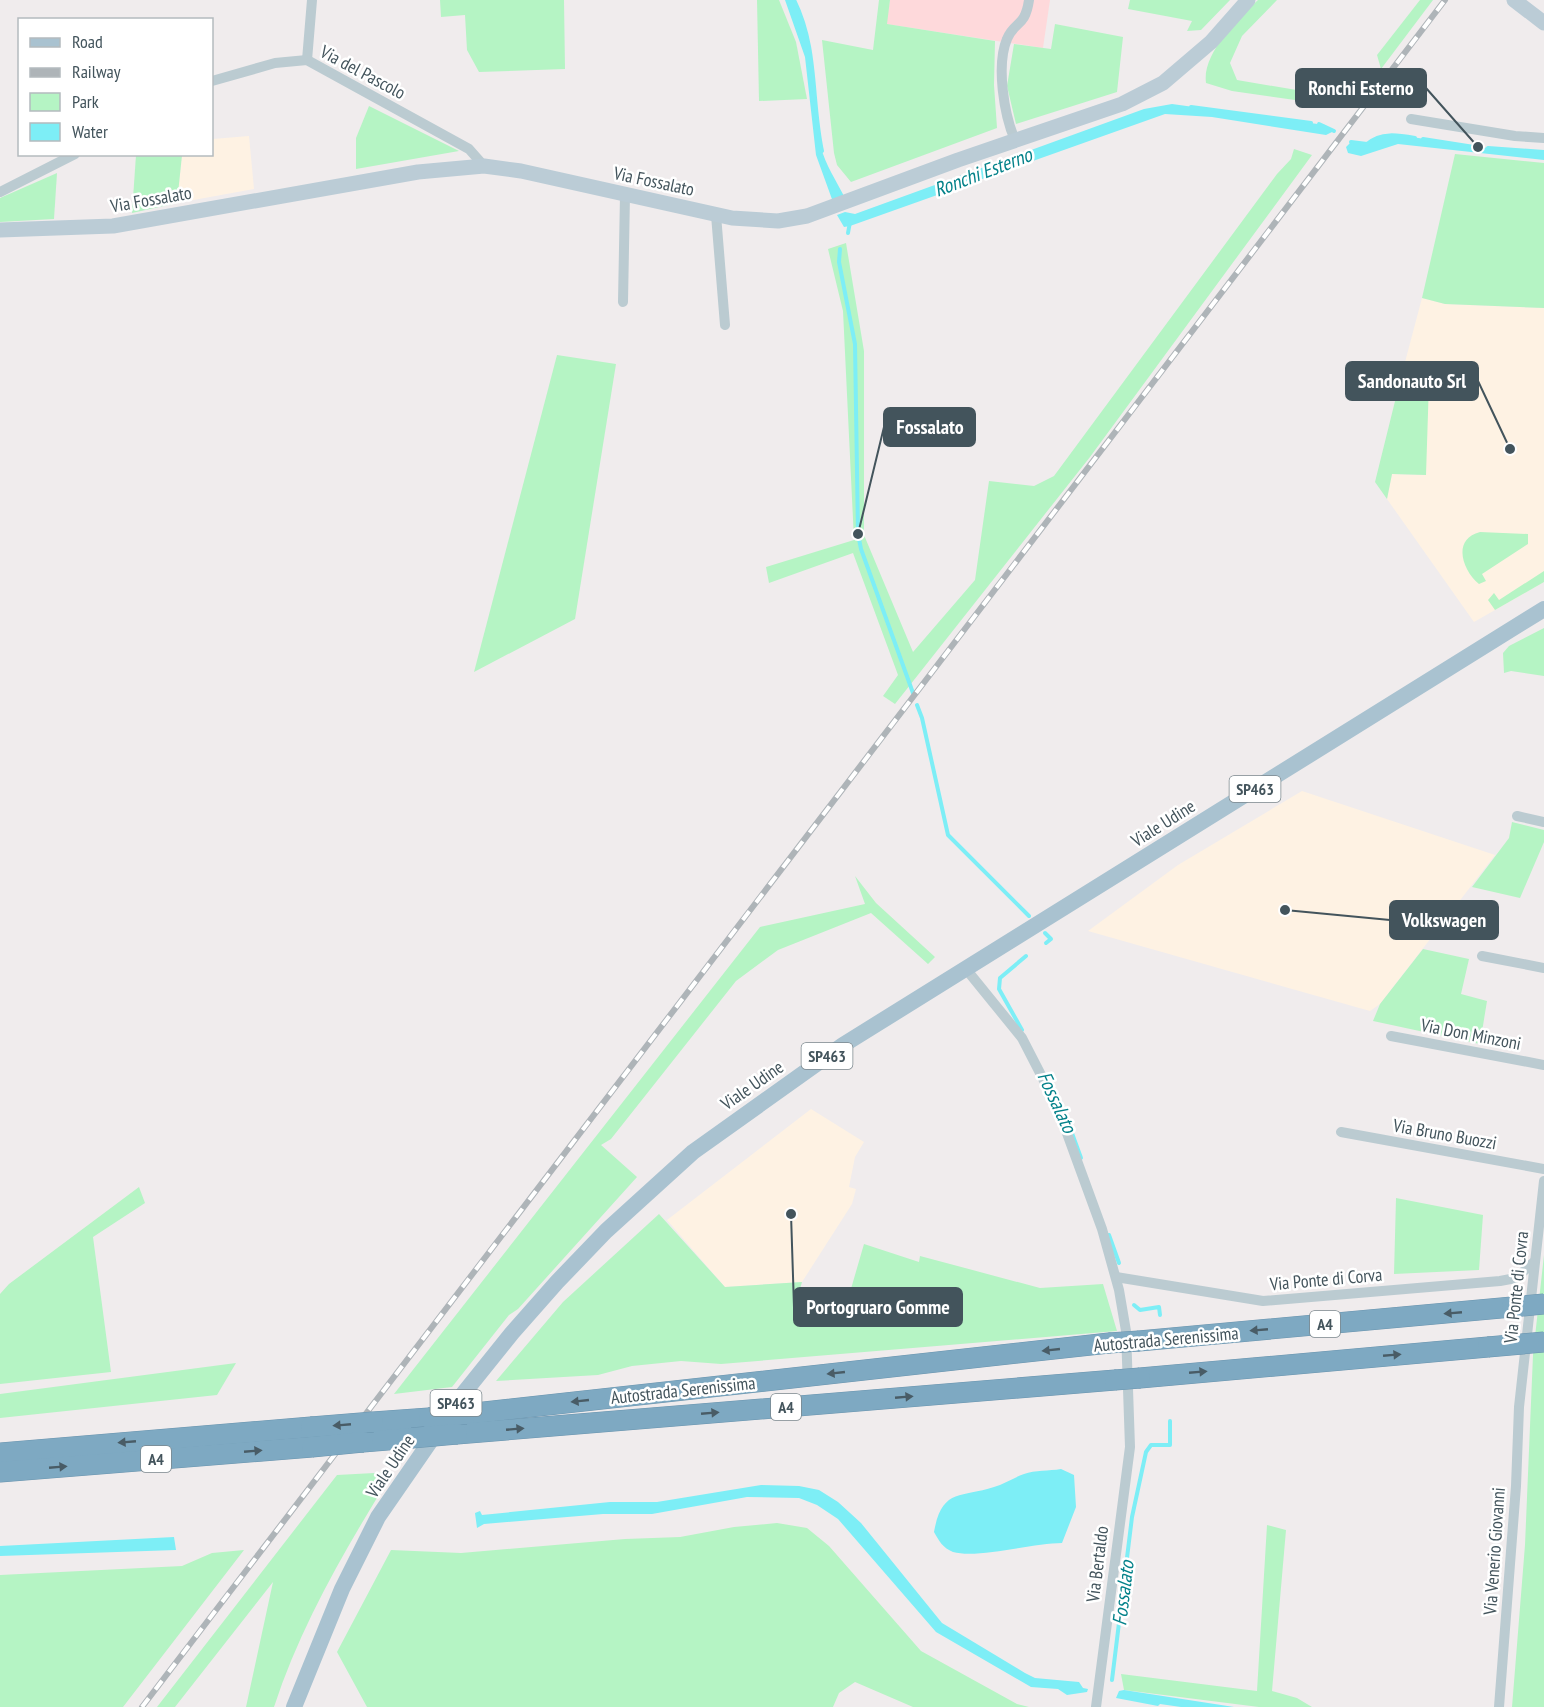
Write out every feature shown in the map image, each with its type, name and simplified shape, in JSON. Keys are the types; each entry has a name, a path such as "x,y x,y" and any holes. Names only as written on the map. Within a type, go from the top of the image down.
{"highway":[{"name":"Autostrada Serenissima","path":"0,1472 312,1437 373,1422 429,1418 1109,1343 1544,1304"},
{"name":"Autostrada Serenissima","path":"0,1453 312,1437 363,1442 1544,1342"}],"main road":[{"name":"Viale Udine","path":"294,1707 342,1589 378,1517 463,1394 542,1299 606,1231 719,1131 843,1046 1544,609"}],"street":[{"path":"307,60 312,0"},
{"path":"1015,140 1004,109 1002,73 1007,38 1027,17 1029,0"},
{"name":"Via Fossalato","path":"0,230 113,226 418,172 484,166 521,171 716,215 755,221 778,221 807,216 1015,140 1122,104 1163,83 1211,42 1248,0"},
{"path":"1514,0 1544,23"},
{"name":"Via del Pascolo","path":"213,81 274,63 307,60 469,149 484,166"},
{"path":"1411,119 1515,136 1544,138"},
{"path":"0,192 71,156"},
{"path":"622,302 626,195"},
{"path":"716,215 725,326"},
{"path":"1517,816 1544,822"},
{"path":"1482,956 1544,968"},
{"name":"Via Bertaldo","path":"966,969 1022,1038 1057,1106 1102,1230 1116,1277 1126,1331 1130,1447 1096,1707"},
{"name":"Via Don Minzoni","path":"1391,1036 1544,1065"},
{"name":"Via Bruno Buozzi","path":"1341,1132 1544,1169"},
{"name":"Via Ponte di Covra","path":"1520,1397 1544,1181"},
{"name":"Via Ponte di Corva","path":"1116,1277 1263,1301 1500,1281 1516,1278 1534,1262"},
{"name":"Via Venerio Giovanni","path":"1499,1707 1520,1397"}],"shaded area":[{"path":"890,0 1050,0 1043,48 886,24"},
{"path":"249,136 254,189 177,203 182,156 213,156 213,139"},
{"path":"1422,298 1445,304 1544,308 1544,582 1474,622 1387,499 1392,474 1425,475 1428,382 1400,381"},
{"path":"1302,791 1495,855 1380,1004 1370,1011 1088,931 1178,865"},
{"path":"811,1109 864,1142 855,1157 849,1187 856,1189 852,1204 802,1282 725,1287 667,1220"}],"green space":[{"path":"440,0 564,0 565,69 479,72 467,50 465,15 441,17"},
{"path":"757,0 779,0 796,42 807,99 759,101"},
{"path":"879,0 890,0 887,24 995,41 994,85 997,128 851,182 837,165 834,153 822,40 873,50"},
{"path":"1130,0 1230,0 1201,30 1187,31 1192,21 1128,9"},
{"path":"1258,0 1277,0 1242,36 1230,63 1237,80 1344,98 1359,79 1366,79 1362,92 1356,99 1345,107 1232,91 1206,83 1206,72 1215,49 1231,27"},
{"path":"1420,0 1433,0 1381,69 1377,55"},
{"path":"1055,24 1123,37 1117,92 1016,124 1007,86 1014,44 1051,49"},
{"path":"369,106 459,151 356,169 356,138"},
{"path":"1294,149 1312,155 1090,457 895,704 883,696 898,675 853,553 769,583 766,567 854,540 843,311 828,249 846,243 864,351 864,535 913,652 975,580 989,481 1034,486 1054,476 1277,174 1291,159"},
{"path":"1455,154 1544,163 1544,308 1445,304 1422,298"},
{"path":"136,156 182,156 177,203 132,213"},
{"path":"57,173 54,219 0,222 0,198"},
{"path":"557,355 616,364 575,619 474,672"},
{"path":"1400,381 1429,382 1426,475 1392,474 1387,499 1375,482"},
{"path":"1480,532 1528,534 1528,544 1482,574 1486,581 1479,584 1464,563 1463,548 1471,536"},
{"path":"1544,571 1544,582 1495,610 1488,600 1494,593 1499,600"},
{"path":"1544,628 1544,676 1511,671 1504,673 1503,653 1509,646"},
{"path":"1512,822 1544,830 1544,842 1520,898 1472,887 1509,838"},
{"path":"855,876 876,903 935,957 928,964 871,913 778,950 736,981 611,1139 601,1145 637,1177 518,1309 509,1315 452,1387 394,1394 760,927 865,904"},
{"path":"1423,949 1469,959 1461,994 1487,1001 1480,1044 1373,1021 1380,1004"},
{"path":"139,1187 145,1203 93,1237 111,1372 0,1384 0,1294 9,1284"},
{"path":"1396,1198 1483,1215 1479,1270 1394,1274"},
{"path":"659,1214 725,1287 802,1282 799,1292 801,1308 846,1306 864,1244 919,1262 920,1256 1040,1288 1103,1284 1117,1331 721,1364 681,1361 632,1366 598,1375 496,1381 563,1302"},
{"path":"1544,1255 1544,1707 1512,1707 1525,1545 1533,1355"},
{"path":"236,1363 217,1395 0,1418 0,1394"},
{"path":"393,1472 326,1586 285,1676 274,1707 246,1707 273,1582 175,1707 157,1707 337,1475"},
{"path":"777,1523 807,1528 829,1546 921,1651 1017,1704 1029,1707 913,1707 855,1682 839,1693 833,1707 367,1707 337,1652 391,1550 461,1553 625,1539 680,1537 734,1527"},
{"path":"1267,1525 1286,1530 1272,1691 1297,1698 1312,1707 1259,1707 1124,1690 1121,1674 1257,1691"},
{"path":"244,1550 123,1707 0,1707 0,1575 182,1566 212,1553"}],"water":[{"path":"785,0 794,0 807,36 821,147 845,198 833,202 816,155 805,57"},
{"path":"1172,104 1325,125 1334,131 1326,135 1212,117 1165,114 850,226 844,227 837,215 845,212 855,214 1144,109"},
{"path":"1392,134 1478,147 1544,152 1544,160 1398,144 1361,156 1348,153 1346,147 1351,142 1367,144 1374,138"},
{"path":"1061,1469 1074,1475 1076,1507 1062,1543 964,1554 947,1548 934,1532 942,1508 954,1497 994,1487 1028,1473"},
{"path":"761,1485 799,1486 819,1490 838,1502 861,1523 942,1623 1035,1678 1079,1682 1083,1688 1088,1689 1087,1692 1067,1695 1058,1689 1031,1687 936,1632 838,1519 817,1505 799,1498 747,1497 652,1514 603,1514 484,1524 477,1528 475,1513 480,1511 482,1515 610,1502 657,1502"},
{"path":"174,1537 176,1550 0,1556 0,1546"},
{"path":"1119,1691 1234,1707 1181,1707 1160,1704 1158,1706 1116,1698"}],"waterway":[{"name":"Ronchi Esterno","path":"794,0 802,18 811,55 822,151"},
{"name":"Ronchi Esterno","path":"1191,107 1311,123"},
{"name":"Ronchi Esterno","path":"1319,124 1334,131"},
{"name":"Ronchi Esterno","path":"1351,142 1367,144 1372,140 1390,135 1415,138"},
{"name":"Ronchi Esterno","path":"1423,139 1474,147"},
{"name":"Ronchi Esterno","path":"1488,148 1544,152"},
{"name":"Fossalato","path":"848,233 850,222"},
{"name":"Fossalato","path":"840,249 839,262 855,344 858,534 861,549 913,693"},
{"name":"Fossalato","path":"917,705 922,718 948,835 1029,916"},
{"name":"Fossalato","path":"1045,933 1051,939 1046,943"},
{"name":"Fossalato","path":"1022,1030 999,989 1000,978 1026,956"},
{"name":"Fossalato","path":"1061,1103 1081,1158"},
{"name":"Fossalato","path":"1109,1235 1119,1263"},
{"name":"Fossalato","path":"1134,1305 1140,1310 1159,1307 1160,1315"},
{"name":"Fossalato","path":"1112,1680 1132,1517 1146,1452 1151,1445 1170,1445 1170,1421"}],"railway":[{"path":"142,1707 1445,0"}],"place":[{"name":"Ronchi Esterno","path":"1478,147"},
{"name":"Sandonauto Srl","path":"1510,449"},
{"name":"Fossalato","path":"858,534"},
{"name":"Volkswagen","path":"1285,910"},
{"name":"Portogruaro Gomme","path":"791,1214"}]}
